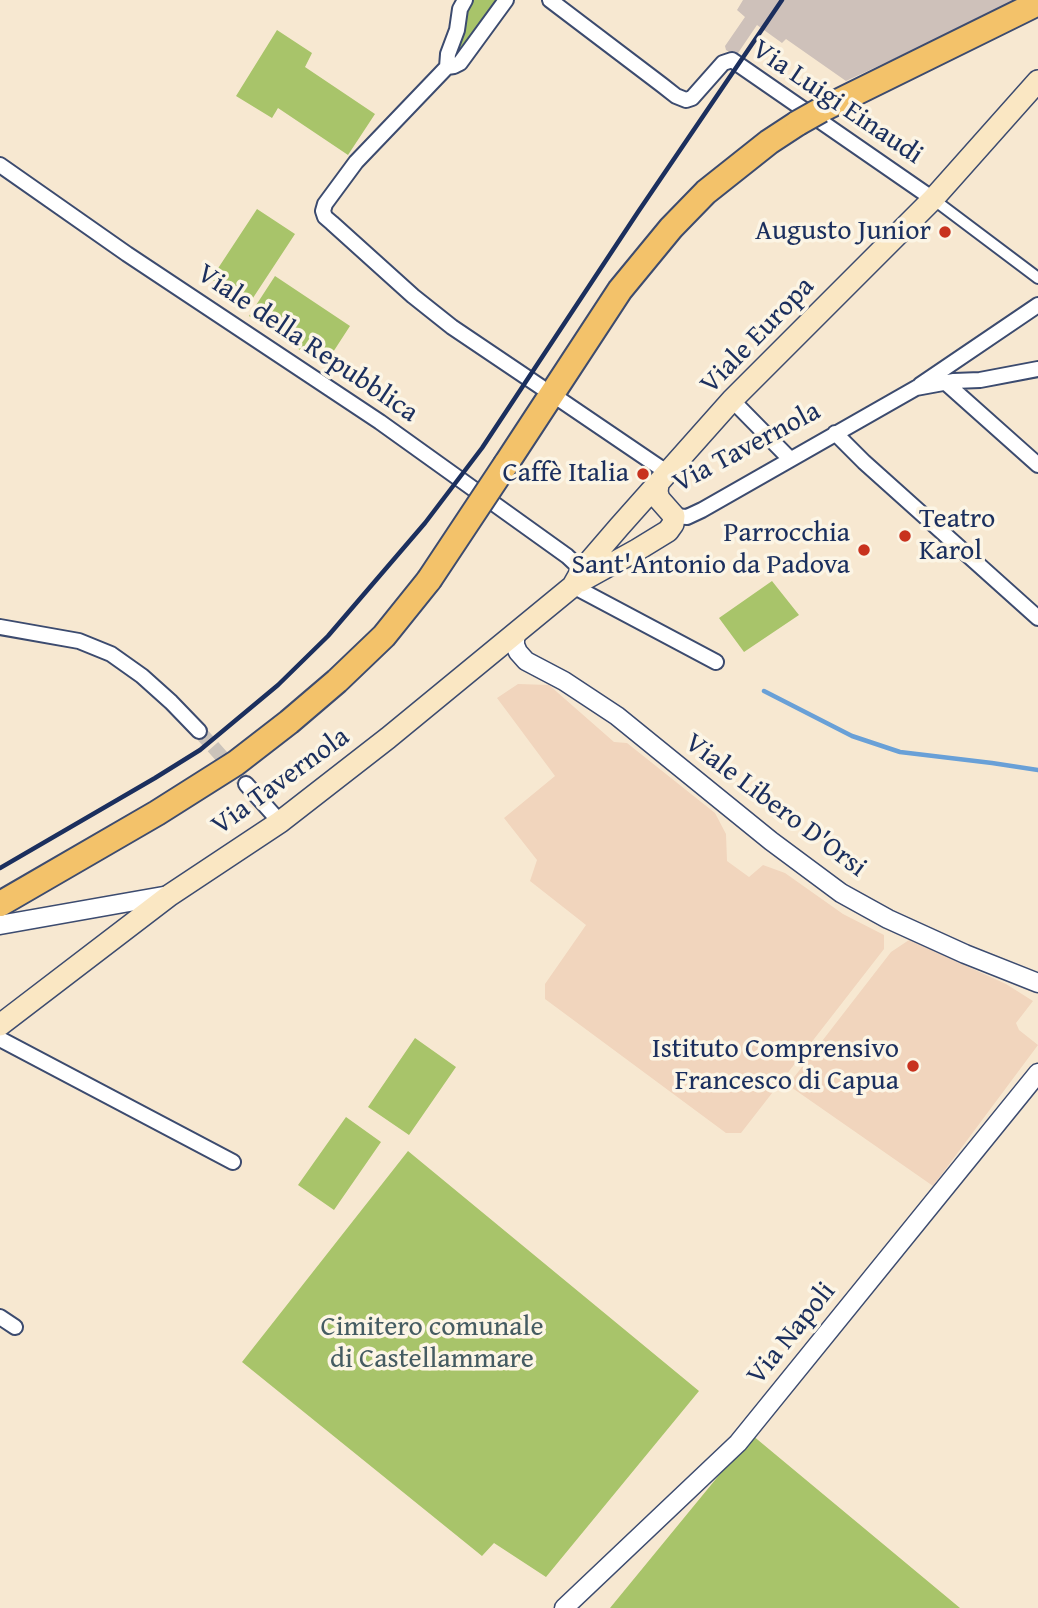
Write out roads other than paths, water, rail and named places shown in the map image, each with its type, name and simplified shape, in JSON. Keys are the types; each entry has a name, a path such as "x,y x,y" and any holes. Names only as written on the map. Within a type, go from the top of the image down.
{"highway":[{"path":"0,904 158,813 236,763 337,681 384,636 429,580 620,290 671,228 706,192 769,142 821,110 1038,3"}],"main road":[{"name":"Viale Europa","path":"519,630 578,578 619,527 657,489 732,400 933,199 1038,81"},
{"path":"657,489 674,516"},
{"name":"Via Tavernola","path":"578,578 637,550 668,531 674,516"},
{"path":"619,527 618,536 621,542 628,548 637,550"},
{"name":"Via Tavernola","path":"0,1025 170,895 280,822 388,738 519,630"}],"street":[{"path":"447,67 460,9 465,0"},
{"path":"506,0 460,63 447,67 356,162 325,204 323,211 325,217 413,296 452,327 541,387"},
{"name":"Via Luigi Einaudi","path":"550,0 669,91 686,100 692,98 723,63 732,60 933,199"},
{"name":"Viale della Repubblica","path":"0,165 127,254 380,422 567,556 578,578"},
{"path":"933,199 1038,278"},
{"path":"916,388 1038,305"},
{"name":"Via Tavernola","path":"674,516 687,517 916,388 1038,369"},
{"path":"946,383 1038,465"},
{"path":"732,400 790,458"},
{"path":"562,401 657,489"},
{"path":"835,433 1038,618"},
{"path":"578,578 716,662"},
{"path":"0,627 79,641 111,654 142,676 199,731"},
{"path":"519,630 515,645 526,661"},
{"path":"482,660 510,658 526,661"},
{"name":"Viale Libero D'Orsi","path":"526,661 573,686 617,716 771,841 841,893 888,919 1038,983"},
{"path":"246,784 280,822"},
{"path":"0,925 170,895"},
{"path":"0,1039 233,1162"},
{"name":"Via Napoli","path":"564,1608 738,1443 1038,1073"},
{"path":"0,1317 15,1327"}],"waterway":[{"path":"764,691 852,736 900,752 1038,770"}],"tunnel":[{"path":"199,731 246,784"}],"railway":[{"path":"0,868 200,750 278,685 328,636 425,523 482,448 782,0"}],"place":[{"name":"Augusto Junior","path":"945,232"},
{"name":"Caffè Italia","path":"643,474"},
{"name":"Teatro Karol","path":"905,536"},
{"name":"Parrocchia Sant'Antonio da Padova","path":"864,550"},
{"name":"Istituto Comprensivo Francesco di Capua","path":"913,1066"}],"park label":[{"name":"Cimitero comunale di Castellammare","path":"432,1344"}]}
